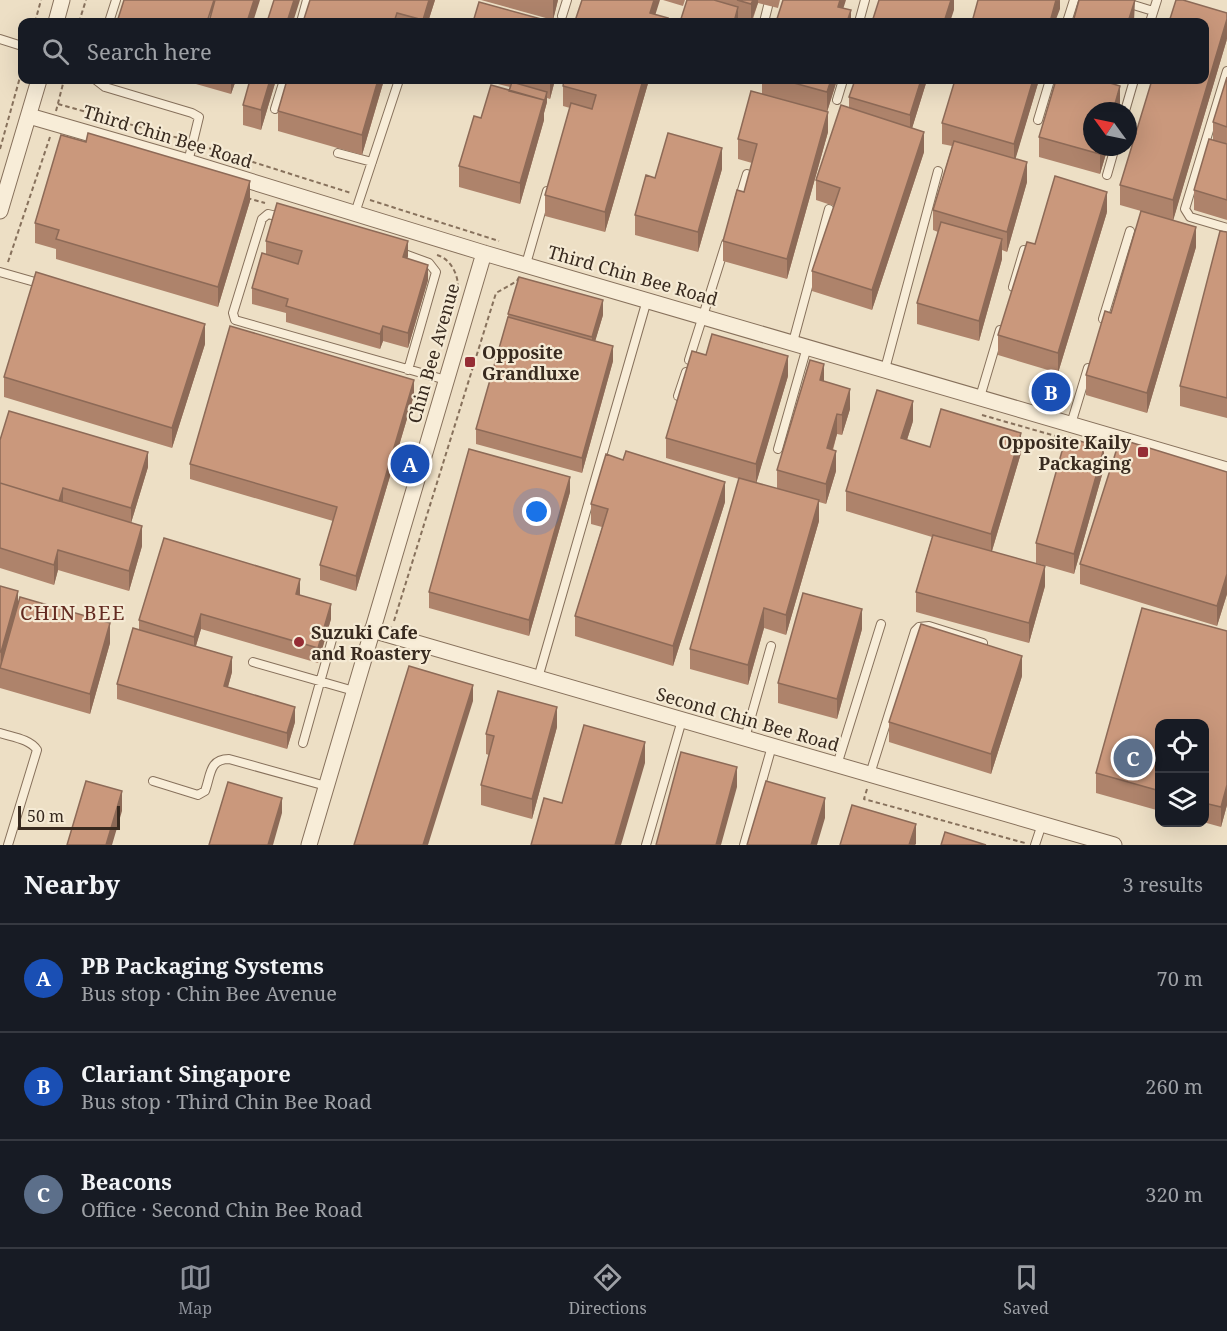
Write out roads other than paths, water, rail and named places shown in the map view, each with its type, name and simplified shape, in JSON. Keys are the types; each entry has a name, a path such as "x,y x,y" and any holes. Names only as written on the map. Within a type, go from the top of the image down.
{"street":[{"path":"57,18 62,0"},
{"path":"0,211 38,84"},
{"name":"Third Chin Bee Road","path":"29,116 356,213 484,253 523,268 703,316 1227,470"},
{"name":"Chin Bee Avenue","path":"309,845 484,253"},
{"name":"Second Chin Bee Road","path":"372,630 1114,845"}],"lane":[{"path":"110,18 116,0"},
{"path":"302,18 307,0"},
{"path":"562,16 567,0"},
{"path":"860,18 865,0"},
{"path":"1068,18 1074,0"},
{"path":"1117,0 1153,11"},
{"path":"1151,18 1157,0"},
{"path":"765,18 768,6"},
{"path":"0,39 18,45"},
{"path":"1227,71 1185,209 1190,217 1227,228"},
{"path":"101,84 199,117 188,162"},
{"path":"275,109 283,84"},
{"path":"356,213 398,84"},
{"path":"837,100 842,84"},
{"path":"1038,120 1049,84"},
{"path":"1128,102 1133,84"},
{"path":"338,153 372,162"},
{"path":"1107,175 1112,156"},
{"path":"885,369 938,171"},
{"path":"737,207 747,174"},
{"path":"523,268 550,183"},
{"path":"778,449 829,209"},
{"path":"285,218 268,214 262,219 233,313 235,320 446,380"},
{"path":"1102,322 1130,231"},
{"path":"678,396 727,239"},
{"path":"387,249 422,259 429,263 436,272 408,369"},
{"path":"1011,295 1024,250"},
{"path":"2,273 45,285"},
{"path":"538,678 647,300"},
{"path":"980,397 1004,318"},
{"path":"1071,424 1092,356"},
{"path":"837,765 881,624"},
{"path":"870,774 915,631 919,627 929,626 983,643"},
{"path":"303,743 333,636"},
{"path":"745,738 771,646"},
{"path":"253,662 354,691"},
{"path":"646,845 682,720"},
{"path":"0,733 28,742 37,750 8,845"},
{"path":"744,845 772,746"},
{"path":"153,781 198,795 202,794 206,791 215,762 219,759 229,759 326,786"},
{"path":"1033,845 1042,824"}],"place":[{"name":"Opposite Grandluxe","path":"470,362"},
{"name":"Clariant Singapore","path":"1051,392"},
{"name":"Opposite Kaily Packaging","path":"1143,452"},
{"name":"PB Packaging Systems","path":"410,464"},
{"name":"Suzuki Cafe and Roastery","path":"299,642"},
{"name":"Beacons","path":"1133,758"}],"district":[{"name":"CHIN BEE","path":"73,612"}]}
